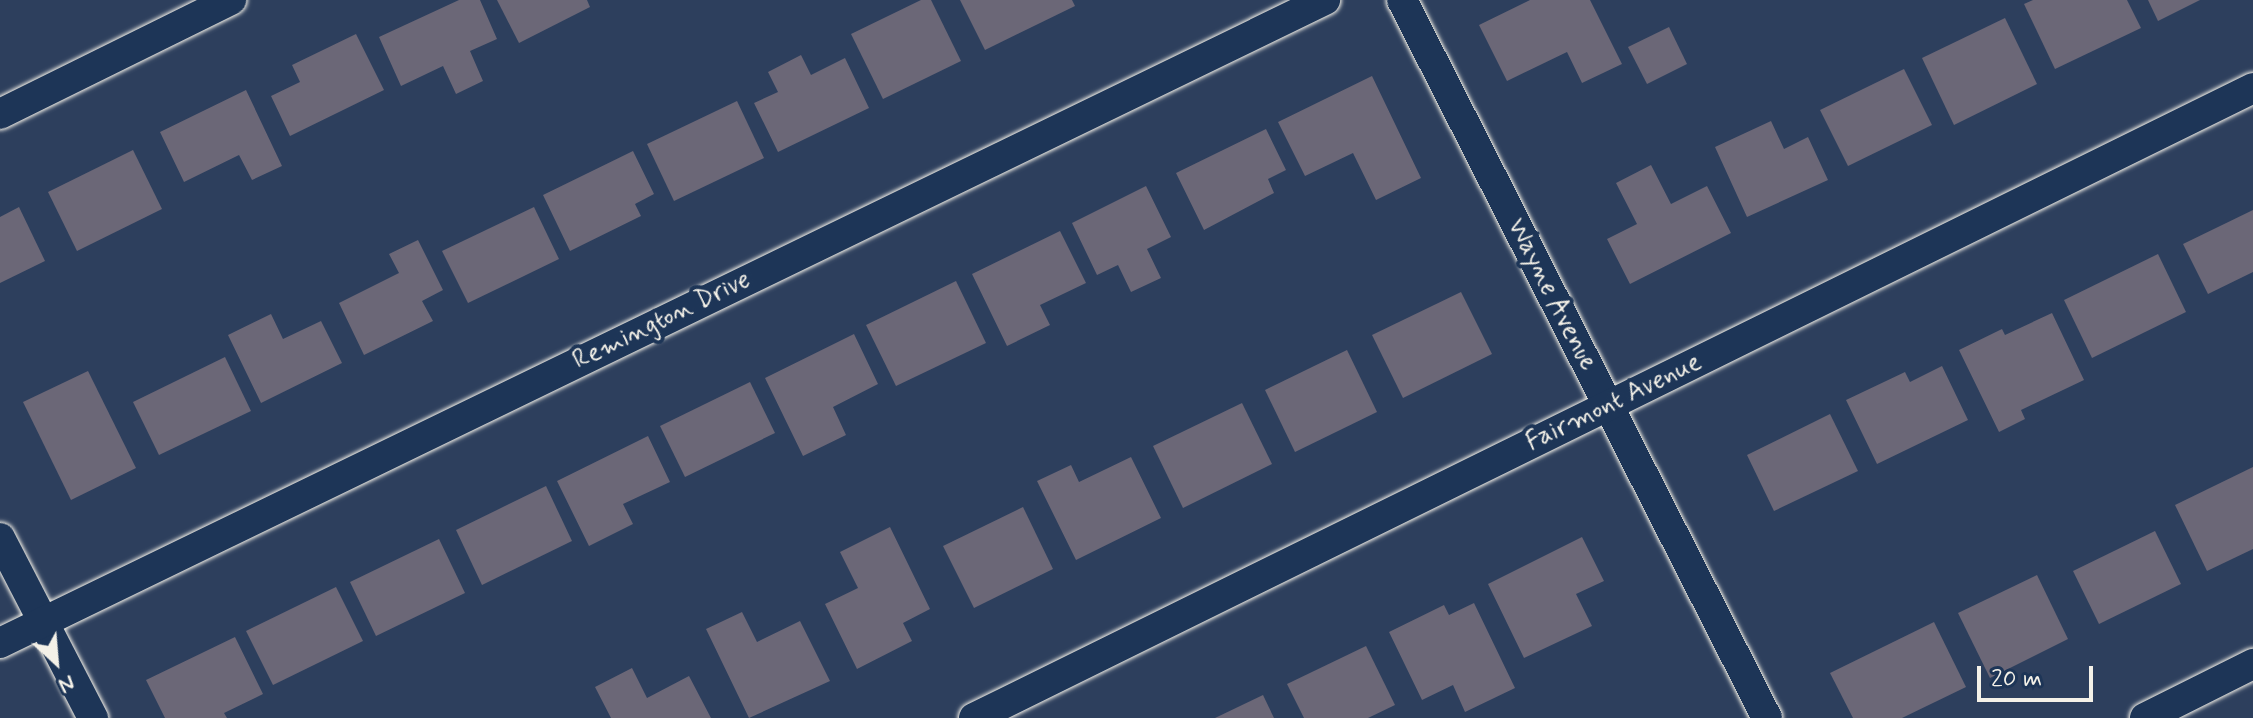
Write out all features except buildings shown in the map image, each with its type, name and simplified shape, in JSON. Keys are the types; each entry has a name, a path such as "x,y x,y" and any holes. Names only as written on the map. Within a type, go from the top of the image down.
{"street":[{"path":"0,114 231,0"},
{"name":"Remington Drive","path":"0,643 1325,0"},
{"name":"Wayne Avenue","path":"1402,0 1767,718"},
{"name":"Fairmont Avenue","path":"974,718 2253,88"},
{"path":"0,538 93,718"},
{"path":"2145,718 2253,664"}]}
